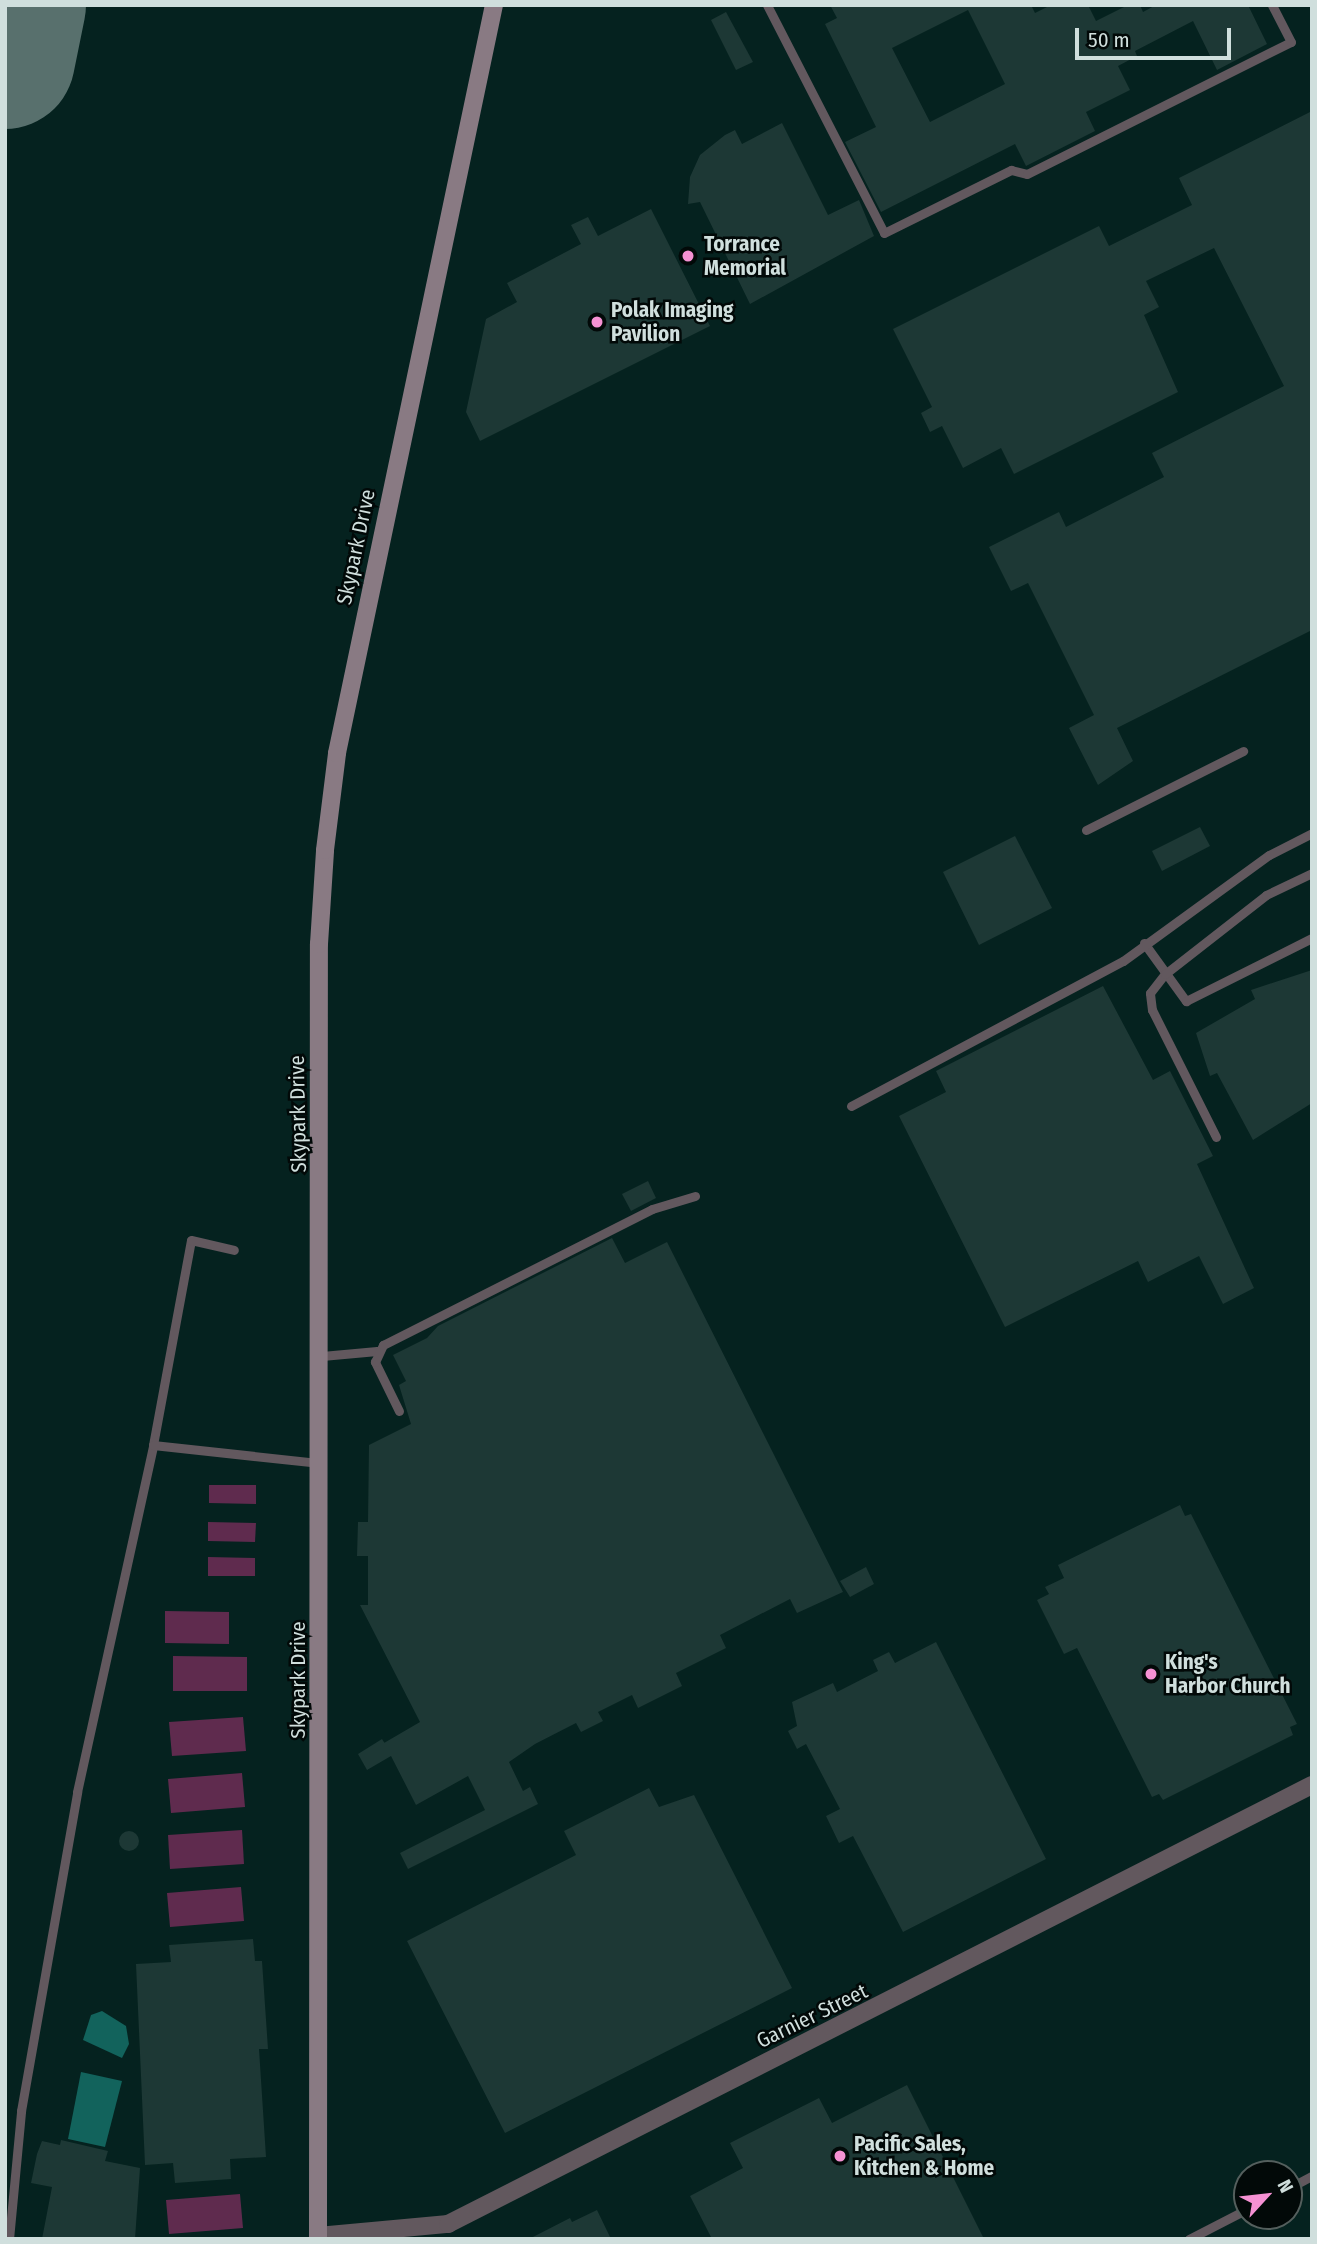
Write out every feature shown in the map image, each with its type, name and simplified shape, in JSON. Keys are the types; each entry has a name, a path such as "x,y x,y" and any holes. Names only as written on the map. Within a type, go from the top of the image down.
{"main road":[{"name":"Skypark Drive","path":"318,2238 322,1356 319,944 324,850 337,753 494,5"}],"street":[{"name":"Garnier Street","path":"318,2238 447,2224 1312,1785"}],"lane":[{"path":"766,5 884,233 1011,170 1027,174 1291,42 1272,5"},
{"path":"1086,830 1243,751"},
{"path":"851,1106 1123,961 1144,943 1269,855 1312,833"},
{"path":"1216,1137 1152,1010 1150,993 1165,974 1266,895 1312,873"},
{"path":"1144,943 1182,999 1191,1000 1312,938"},
{"path":"322,1356 377,1351 652,1209 695,1196"},
{"path":"9,2239 21,2111 77,1792 153,1445 191,1240 234,1250"},
{"path":"377,1351 375,1362 399,1411"},
{"path":"153,1445 321,1463"},
{"path":"1194,2238 1233,2217"}],"shaded area":[{"path":"209,1485 256,1485 256,1504 209,1503"},
{"path":"208,1522 256,1523 255,1542 208,1541"},
{"path":"208,1557 255,1558 255,1576 208,1576"},
{"path":"165,1611 229,1612 229,1644 165,1643"},
{"path":"173,1656 247,1657 247,1691 173,1691"},
{"path":"243,1717 246,1751 172,1756 169,1722"},
{"path":"242,1773 245,1807 171,1813 168,1779"},
{"path":"242,1830 244,1864 170,1869 168,1835"},
{"path":"241,1887 244,1921 170,1927 167,1893"},
{"path":"240,2194 243,2228 169,2234 166,2200"}],"water":[{"path":"102,2011 126,2026 129,2044 122,2058 83,2040 91,2015"},
{"path":"81,2072 122,2081 105,2147 68,2139"}],"building":[{"path":"830,5 1031,5 1035,13 1051,5 1088,5 1096,21 1128,5 1140,5 1143,12 1156,5 1248,5 1267,44 1217,70 1193,21 1135,51 1137,56 1118,66 1130,90 1086,112 1095,131 1026,166 1015,144 881,212 845,142 876,127 825,24 837,18","holes":["968,10 1005,84 930,122 892,48"]},
{"path":"726,12 753,62 736,70 711,20"},
{"path":"1312,111 1312,630 1117,728 1133,761 1098,785 1069,728 1094,715 1028,583 1011,591 989,547 1059,512 1066,527 1164,477 1152,453 1284,386 1214,248 1146,281 1159,307 1144,315 1178,392 1014,474 1001,448 963,468 942,426 930,432 921,413 932,407 893,329 1099,226 1109,246 1192,205 1179,178"},
{"path":"782,123 828,215 859,200 874,236 750,304 700,202 688,204 690,177 700,155 725,135 735,130 742,144"},
{"name":"Polak Imaging Pavilion","path":"651,209 710,326 480,441 466,412 486,319 517,302 507,283 581,244 571,225 588,217 598,236"},
{"path":"1200,827 1210,846 1162,871 1152,851"},
{"path":"1015,836 1052,908 979,945 943,872"},
{"path":"1312,970 1312,1103 1253,1140 1217,1073 1210,1076 1196,1033 1255,999 1251,990"},
{"path":"1103,986 1153,1080 1170,1071 1213,1156 1197,1164 1254,1288 1223,1304 1199,1256 1148,1282 1138,1261 1005,1327 899,1116 946,1092 936,1071"},
{"path":"648,1181 656,1198 631,1211 622,1194"},
{"path":"612,1238 625,1263 667,1242 843,1592 797,1613 790,1599 720,1635 726,1648 676,1673 682,1686 638,1708 632,1695 598,1712 603,1721 581,1732 576,1723 535,1744 509,1762 523,1791 530,1787 538,1804 408,1869 400,1853 485,1810 468,1776 416,1805 391,1756 367,1770 358,1754 382,1739 384,1743 420,1722 360,1605 368,1605 368,1556 357,1556 358,1522 368,1522 369,1445 411,1424 399,1385 406,1381 393,1355 427,1338 438,1326"},
{"path":"1180,1505 1185,1516 1191,1514 1297,1724 1290,1727 1293,1735 1163,1800 1159,1794 1152,1797 1077,1648 1064,1654 1037,1600 1049,1594 1045,1587 1064,1578 1058,1565"},
{"path":"866,1567 874,1584 850,1597 840,1581"},
{"path":"936,1642 1046,1859 903,1932 853,1836 839,1843 826,1816 840,1809 806,1744 797,1749 788,1731 797,1726 792,1702 833,1683 837,1692 878,1671 873,1660 889,1652 895,1663"},
{"path":"649,1788 659,1807 694,1795 792,1988 505,2133 407,1941 576,1855 564,1831"},
{"path":"129,1831 136,1834 139,1841 136,1848 129,1851 122,1848 119,1841 122,1834"},
{"path":"253,1939 255,1961 262,1961 268,2049 259,2049 266,2157 230,2159 231,2179 175,2183 173,2163 145,2165 136,1964 171,1962 169,1945"},
{"name":"Pacific Sales, Kitchen & Home","path":"907,2085 984,2239 712,2239 690,2196 743,2168 730,2143 819,2098 832,2123"},
{"path":"61,2140 108,2151 105,2161 140,2168 135,2239 42,2239 52,2187 31,2183 42,2141 60,2145"},
{"path":"597,2210 611,2239 529,2239 570,2218 572,2222"}],"runway":[{"path":"5,59 16,5"}],"place":[{"name":"Torrance Memorial","path":"688,256"},
{"name":"Polak Imaging Pavilion","path":"597,322"},
{"name":"King's Harbor Church","path":"1151,1674"},
{"name":"Pacific Sales, Kitchen & Home","path":"840,2156"}]}
